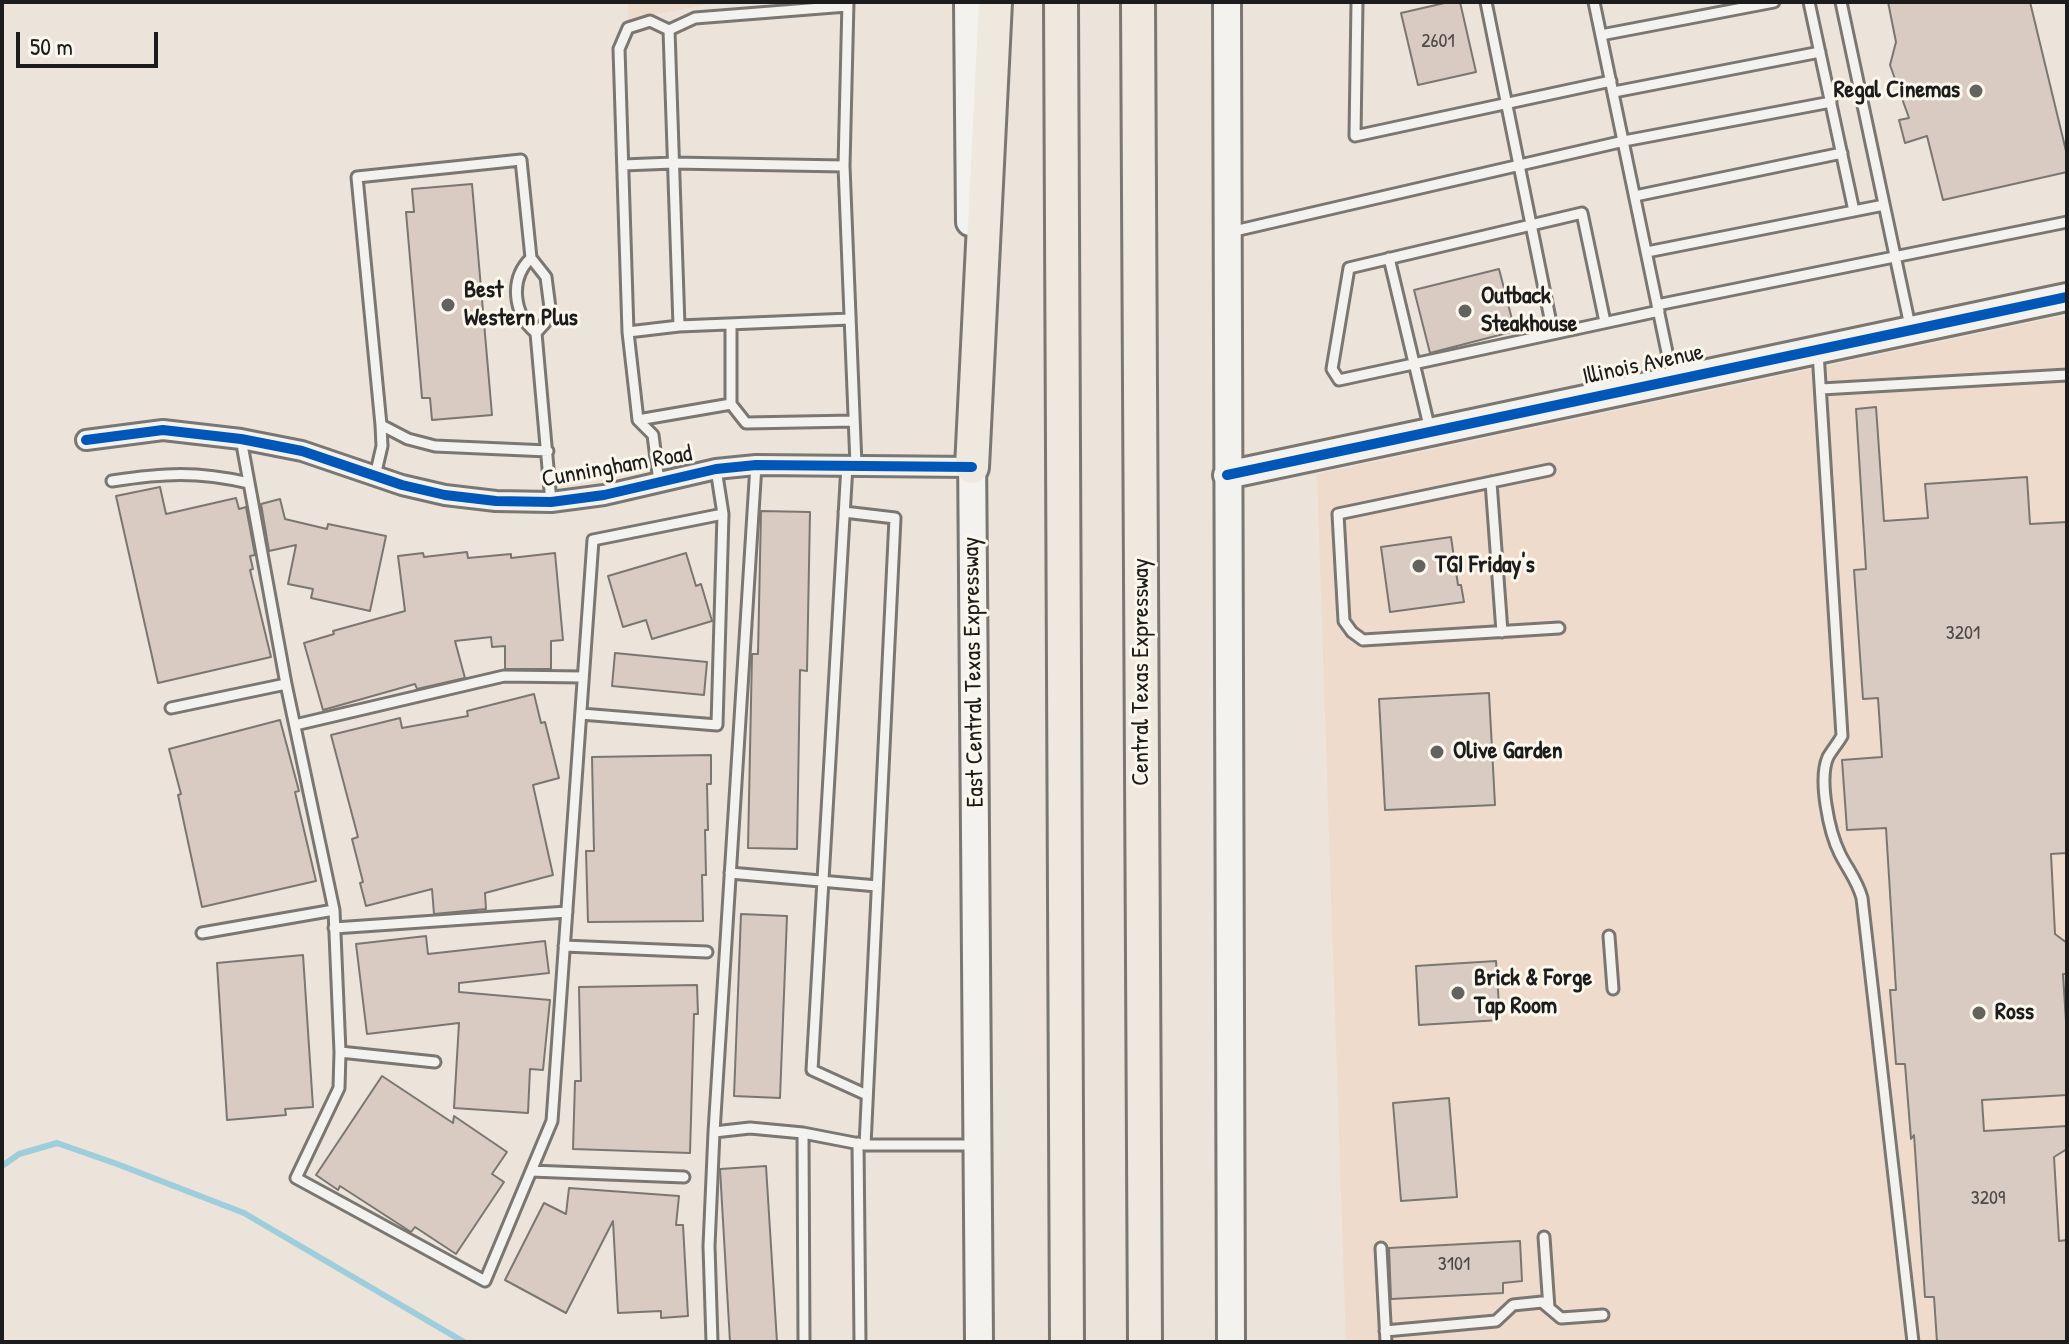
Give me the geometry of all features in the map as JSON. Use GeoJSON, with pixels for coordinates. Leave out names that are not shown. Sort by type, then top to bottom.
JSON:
{"type":"FeatureCollection","features":[{"type":"Feature","properties":{"kind":"highway"},"geometry":{"type":"LineString","coordinates":[[972,467],[995,2]]}},
{"type":"Feature","properties":{"kind":"highway"},"geometry":{"type":"LineString","coordinates":[[1061,2],[1067,1342]]}},
{"type":"Feature","properties":{"kind":"highway","name":"Central Texas Expressway"},"geometry":{"type":"LineString","coordinates":[[1138,2],[1145,1342]]}},
{"type":"Feature","properties":{"kind":"main road","name":"East Central Texas Expressway"},"geometry":{"type":"LineString","coordinates":[[968,2],[979,1342]]}},
{"type":"Feature","properties":{"kind":"main road"},"geometry":{"type":"LineString","coordinates":[[1227,2],[1231,1342]]}},
{"type":"Feature","properties":{"kind":"main road","name":"Illinois Avenue"},"geometry":{"type":"LineString","coordinates":[[1227,475],[2067,297]]}},
{"type":"Feature","properties":{"kind":"street","name":"Cunningham Road"},"geometry":{"type":"LineString","coordinates":[[86,440],[163,430],[241,439],[302,451],[375,476],[445,495],[496,501],[551,502],[604,495],[716,469],[756,465],[972,467]]}},
{"type":"Feature","properties":{"kind":"lane"},"geometry":{"type":"LineString","coordinates":[[1357,2],[1355,136],[1506,104],[1820,52]]}},
{"type":"Feature","properties":{"kind":"lane"},"geometry":{"type":"LineString","coordinates":[[1486,2],[1553,333]]}},
{"type":"Feature","properties":{"kind":"lane"},"geometry":{"type":"LineString","coordinates":[[1594,2],[1672,380]]}},
{"type":"Feature","properties":{"kind":"lane"},"geometry":{"type":"LineString","coordinates":[[1601,35],[1774,2]]}},
{"type":"Feature","properties":{"kind":"lane"},"geometry":{"type":"LineString","coordinates":[[1809,2],[1854,211]]}},
{"type":"Feature","properties":{"kind":"lane"},"geometry":{"type":"LineString","coordinates":[[1841,2],[1911,330]]}},
{"type":"Feature","properties":{"kind":"lane"},"geometry":{"type":"LineString","coordinates":[[669,30],[695,18],[848,4],[844,166],[854,421],[852,465],[844,512],[812,1070],[867,1095]]}},
{"type":"Feature","properties":{"kind":"lane"},"geometry":{"type":"LineString","coordinates":[[659,482],[653,435],[638,420],[628,332],[619,49],[628,28],[650,21],[669,30]]}},
{"type":"Feature","properties":{"kind":"lane"},"geometry":{"type":"LineString","coordinates":[[669,30],[679,326]]}},
{"type":"Feature","properties":{"kind":"lane"},"geometry":{"type":"LineString","coordinates":[[1227,233],[1624,141],[1831,102]]}},
{"type":"Feature","properties":{"kind":"lane"},"geometry":{"type":"LineString","coordinates":[[1635,196],[1842,153]]}},
{"type":"Feature","properties":{"kind":"lane"},"geometry":{"type":"LineString","coordinates":[[375,476],[382,446],[381,425],[357,177],[521,160],[531,258],[546,277],[550,308],[545,323],[536,333]]}},
{"type":"Feature","properties":{"kind":"lane"},"geometry":{"type":"LineString","coordinates":[[623,165],[844,166]]}},
{"type":"Feature","properties":{"kind":"lane"},"geometry":{"type":"LineString","coordinates":[[1647,252],[1884,205]]}},
{"type":"Feature","properties":{"kind":"lane"},"geometry":{"type":"LineString","coordinates":[[1605,322],[1582,213],[1349,268],[1332,369],[1339,380],[1605,322],[1658,308],[2067,222]]}},
{"type":"Feature","properties":{"kind":"lane"},"geometry":{"type":"LineString","coordinates":[[531,258],[523,266],[516,282],[520,311],[525,323],[536,333],[551,502]]}},
{"type":"Feature","properties":{"kind":"lane"},"geometry":{"type":"LineString","coordinates":[[1389,258],[1430,431]]}},
{"type":"Feature","properties":{"kind":"lane"},"geometry":{"type":"LineString","coordinates":[[628,332],[679,326],[850,319]]}},
{"type":"Feature","properties":{"kind":"lane"},"geometry":{"type":"LineString","coordinates":[[731,324],[731,404],[746,423],[854,421]]}},
{"type":"Feature","properties":{"kind":"lane"},"geometry":{"type":"LineString","coordinates":[[1818,349],[1842,736],[1828,758],[1824,777],[1832,836],[1841,857],[1856,878],[1862,898],[1913,1342]]}},
{"type":"Feature","properties":{"kind":"lane"},"geometry":{"type":"LineString","coordinates":[[1821,389],[2067,375]]}},
{"type":"Feature","properties":{"kind":"lane"},"geometry":{"type":"LineString","coordinates":[[638,420],[731,404]]}},
{"type":"Feature","properties":{"kind":"lane"},"geometry":{"type":"LineString","coordinates":[[381,425],[408,439],[435,446],[548,451]]}},
{"type":"Feature","properties":{"kind":"lane"},"geometry":{"type":"LineString","coordinates":[[241,439],[286,684],[334,910],[339,1088],[296,1178],[485,1281],[552,1121],[593,540],[723,514]]}},
{"type":"Feature","properties":{"kind":"lane"},"geometry":{"type":"LineString","coordinates":[[712,1342],[709,1246],[714,1132],[756,465]]}},
{"type":"Feature","properties":{"kind":"lane"},"geometry":{"type":"LineString","coordinates":[[581,714],[717,725],[723,514],[716,469]]}},
{"type":"Feature","properties":{"kind":"lane"},"geometry":{"type":"LineString","coordinates":[[1549,470],[1338,514],[1344,621],[1363,640],[1559,628]]}},
{"type":"Feature","properties":{"kind":"lane"},"geometry":{"type":"LineString","coordinates":[[112,481],[183,473],[212,474],[249,483]]}},
{"type":"Feature","properties":{"kind":"lane"},"geometry":{"type":"LineString","coordinates":[[1491,482],[1502,632]]}},
{"type":"Feature","properties":{"kind":"lane"},"geometry":{"type":"LineString","coordinates":[[844,512],[895,518],[867,1095],[861,1144],[860,1342]]}},
{"type":"Feature","properties":{"kind":"lane"},"geometry":{"type":"LineString","coordinates":[[295,725],[504,676],[583,677]]}},
{"type":"Feature","properties":{"kind":"lane"},"geometry":{"type":"LineString","coordinates":[[171,708],[286,684]]}},
{"type":"Feature","properties":{"kind":"lane"},"geometry":{"type":"LineString","coordinates":[[730,873],[877,886]]}},
{"type":"Feature","properties":{"kind":"lane"},"geometry":{"type":"LineString","coordinates":[[202,933],[334,910]]}},
{"type":"Feature","properties":{"kind":"lane"},"geometry":{"type":"LineString","coordinates":[[334,928],[567,912]]}},
{"type":"Feature","properties":{"kind":"lane"},"geometry":{"type":"LineString","coordinates":[[1609,936],[1613,989]]}},
{"type":"Feature","properties":{"kind":"lane"},"geometry":{"type":"LineString","coordinates":[[564,946],[707,952]]}},
{"type":"Feature","properties":{"kind":"lane"},"geometry":{"type":"LineString","coordinates":[[340,1052],[435,1062]]}},
{"type":"Feature","properties":{"kind":"lane"},"geometry":{"type":"LineString","coordinates":[[714,1132],[750,1128],[803,1133],[861,1144],[979,1145]]}},
{"type":"Feature","properties":{"kind":"lane"},"geometry":{"type":"LineString","coordinates":[[803,1133],[804,1342]]}},
{"type":"Feature","properties":{"kind":"lane"},"geometry":{"type":"LineString","coordinates":[[531,1171],[684,1177]]}},
{"type":"Feature","properties":{"kind":"lane"},"geometry":{"type":"LineString","coordinates":[[1544,1237],[1549,1308]]}},
{"type":"Feature","properties":{"kind":"lane"},"geometry":{"type":"LineString","coordinates":[[1381,1248],[1385,1337],[1496,1321],[1513,1305],[1542,1302],[1561,1318],[1603,1315]]}},
{"type":"Feature","properties":{"kind":"shaded area"},"geometry":{"type":"Polygon","coordinates":[[[628,2],[719,2],[628,20],[628,2]]]}},
{"type":"Feature","properties":{"kind":"shaded area"},"geometry":{"type":"Polygon","coordinates":[[[2067,315],[2067,1342],[1346,1342],[1317,474],[2067,315]]]}},
{"type":"Feature","properties":{"kind":"building"},"geometry":{"type":"Polygon","coordinates":[[[1460,2],[1476,72],[1418,85],[1401,13],[1460,2]]]}},
{"type":"Feature","properties":{"kind":"building","name":"Regal Cinemas"},"geometry":{"type":"Polygon","coordinates":[[[1888,2],[2030,2],[2067,155],[2067,172],[1943,200],[1927,136],[1905,143],[1899,120],[1909,118],[1890,65],[1896,42],[1888,2]]]}},
{"type":"Feature","properties":{"kind":"building","name":"Best Western Plus"},"geometry":{"type":"Polygon","coordinates":[[[472,184],[492,415],[432,420],[430,398],[422,398],[406,212],[414,212],[412,189],[472,184]]]}},
{"type":"Feature","properties":{"kind":"building","name":"Outback Steakhouse"},"geometry":{"type":"Polygon","coordinates":[[[1499,269],[1515,331],[1430,353],[1414,290],[1499,269]]]}},
{"type":"Feature","properties":{"kind":"building"},"geometry":{"type":"Polygon","coordinates":[[[1876,407],[1884,521],[1928,518],[1925,484],[2027,477],[2030,524],[2067,522],[2067,853],[2051,854],[2055,934],[2067,943],[2067,974],[2063,974],[2067,1095],[1982,1100],[1984,1131],[2067,1126],[2067,1149],[2054,1157],[2059,1241],[2067,1240],[2067,1342],[1937,1342],[1934,1297],[1925,1297],[1914,1135],[1911,1139],[1905,1064],[1896,1064],[1890,990],[1896,990],[1886,828],[1847,830],[1842,760],[1882,757],[1878,698],[1863,699],[1854,570],[1866,569],[1856,409],[1876,407]]]}},
{"type":"Feature","properties":{"kind":"building"},"geometry":{"type":"Polygon","coordinates":[[[160,487],[166,514],[236,498],[239,509],[246,507],[255,555],[250,556],[253,569],[250,570],[271,657],[158,683],[116,496],[160,487]]]}},
{"type":"Feature","properties":{"kind":"building"},"geometry":{"type":"Polygon","coordinates":[[[280,499],[285,519],[327,529],[328,524],[386,536],[370,611],[311,598],[313,589],[288,584],[296,545],[269,551],[261,504],[280,499]]]}},
{"type":"Feature","properties":{"kind":"building"},"geometry":{"type":"Polygon","coordinates":[[[761,511],[810,512],[807,671],[800,670],[797,849],[748,848],[752,654],[758,654],[761,511]]]}},
{"type":"Feature","properties":{"kind":"building","name":"TGI Friday's"},"geometry":{"type":"Polygon","coordinates":[[[1451,537],[1458,585],[1461,585],[1464,602],[1390,612],[1381,547],[1451,537]]]}},
{"type":"Feature","properties":{"kind":"building"},"geometry":{"type":"Polygon","coordinates":[[[467,552],[468,558],[511,554],[511,558],[555,553],[563,640],[551,641],[551,669],[505,669],[505,646],[492,647],[491,637],[455,641],[465,678],[417,689],[415,684],[323,710],[304,643],[334,634],[333,631],[405,611],[398,556],[423,553],[424,557],[467,552]]]}},
{"type":"Feature","properties":{"kind":"building"},"geometry":{"type":"Polygon","coordinates":[[[686,553],[696,586],[701,584],[712,621],[652,639],[646,620],[623,627],[608,576],[686,553]]]}},
{"type":"Feature","properties":{"kind":"building"},"geometry":{"type":"Polygon","coordinates":[[[615,653],[707,662],[704,695],[612,686],[615,653]]]}},
{"type":"Feature","properties":{"kind":"building","name":"Olive Garden"},"geometry":{"type":"Polygon","coordinates":[[[1489,693],[1495,805],[1385,810],[1379,699],[1489,693]]]}},
{"type":"Feature","properties":{"kind":"building"},"geometry":{"type":"Polygon","coordinates":[[[534,694],[541,723],[545,722],[559,778],[533,785],[553,875],[485,893],[486,909],[434,914],[432,889],[366,906],[352,839],[358,837],[331,735],[400,718],[402,728],[468,716],[467,711],[534,694]]]}},
{"type":"Feature","properties":{"kind":"building"},"geometry":{"type":"Polygon","coordinates":[[[280,720],[299,791],[295,792],[316,881],[202,907],[178,795],[181,794],[169,749],[280,720]]]}},
{"type":"Feature","properties":{"kind":"building"},"geometry":{"type":"Polygon","coordinates":[[[711,755],[711,784],[707,784],[708,830],[705,830],[706,875],[702,875],[703,921],[588,922],[586,851],[594,851],[592,757],[711,755]]]}},
{"type":"Feature","properties":{"kind":"building"},"geometry":{"type":"Polygon","coordinates":[[[741,914],[787,916],[780,1098],[734,1096],[741,914]]]}},
{"type":"Feature","properties":{"kind":"building"},"geometry":{"type":"Polygon","coordinates":[[[426,936],[428,954],[545,941],[549,973],[459,983],[459,992],[550,1000],[543,1070],[530,1069],[528,1113],[454,1108],[459,1023],[367,1034],[356,944],[426,936]]]}},
{"type":"Feature","properties":{"kind":"building"},"geometry":{"type":"Polygon","coordinates":[[[303,955],[313,1107],[285,1109],[286,1115],[227,1120],[217,963],[303,955]]]}},
{"type":"Feature","properties":{"kind":"building","name":"Brick & Forge Tap Room"},"geometry":{"type":"Polygon","coordinates":[[[1496,961],[1500,1020],[1419,1025],[1416,966],[1496,961]]]}},
{"type":"Feature","properties":{"kind":"building"},"geometry":{"type":"Polygon","coordinates":[[[697,985],[690,1153],[573,1149],[575,1081],[581,1081],[579,987],[697,985]]]}},
{"type":"Feature","properties":{"kind":"building"},"geometry":{"type":"Polygon","coordinates":[[[382,1076],[453,1123],[454,1116],[507,1152],[492,1174],[504,1182],[456,1254],[415,1227],[411,1232],[340,1186],[338,1190],[316,1175],[382,1076]]]}},
{"type":"Feature","properties":{"kind":"building"},"geometry":{"type":"Polygon","coordinates":[[[1449,1098],[1457,1197],[1401,1201],[1393,1103],[1449,1098]]]}},
{"type":"Feature","properties":{"kind":"building"},"geometry":{"type":"Polygon","coordinates":[[[766,1166],[777,1342],[730,1342],[720,1169],[766,1166]]]}},
{"type":"Feature","properties":{"kind":"building"},"geometry":{"type":"Polygon","coordinates":[[[569,1188],[679,1196],[676,1225],[683,1225],[688,1316],[661,1318],[661,1311],[618,1313],[613,1221],[566,1313],[505,1280],[544,1203],[566,1214],[569,1188]]]}},
{"type":"Feature","properties":{"kind":"building"},"geometry":{"type":"Polygon","coordinates":[[[1520,1241],[1522,1281],[1503,1283],[1503,1293],[1391,1299],[1389,1248],[1520,1241]]]}},
{"type":"Feature","properties":{"kind":"waterway"},"geometry":{"type":"LineString","coordinates":[[2,1166],[19,1154],[57,1143],[117,1164],[244,1213],[464,1342]]}},
{"type":"Feature","properties":{"kind":"cycle path"},"geometry":{"type":"LineString","coordinates":[[1227,475],[2067,297]]}},
{"type":"Feature","properties":{"kind":"cycle path"},"geometry":{"type":"LineString","coordinates":[[86,440],[163,430],[241,439],[302,451],[402,485],[445,495],[496,501],[551,502],[604,495],[716,469],[756,465],[972,467]]}},
{"type":"Feature","properties":{"kind":"place","name":"Regal Cinemas"},"geometry":{"type":"Point","coordinates":[1976,91]}},
{"type":"Feature","properties":{"kind":"place","name":"Best Western Plus"},"geometry":{"type":"Point","coordinates":[448,305]}},
{"type":"Feature","properties":{"kind":"place","name":"Outback Steakhouse"},"geometry":{"type":"Point","coordinates":[1465,311]}},
{"type":"Feature","properties":{"kind":"place","name":"TGI Friday's"},"geometry":{"type":"Point","coordinates":[1419,566]}},
{"type":"Feature","properties":{"kind":"place","name":"Olive Garden"},"geometry":{"type":"Point","coordinates":[1437,752]}},
{"type":"Feature","properties":{"kind":"place","name":"Brick & Forge Tap Room"},"geometry":{"type":"Point","coordinates":[1458,993]}},
{"type":"Feature","properties":{"kind":"place","name":"Ross"},"geometry":{"type":"Point","coordinates":[1979,1013]}}]}
